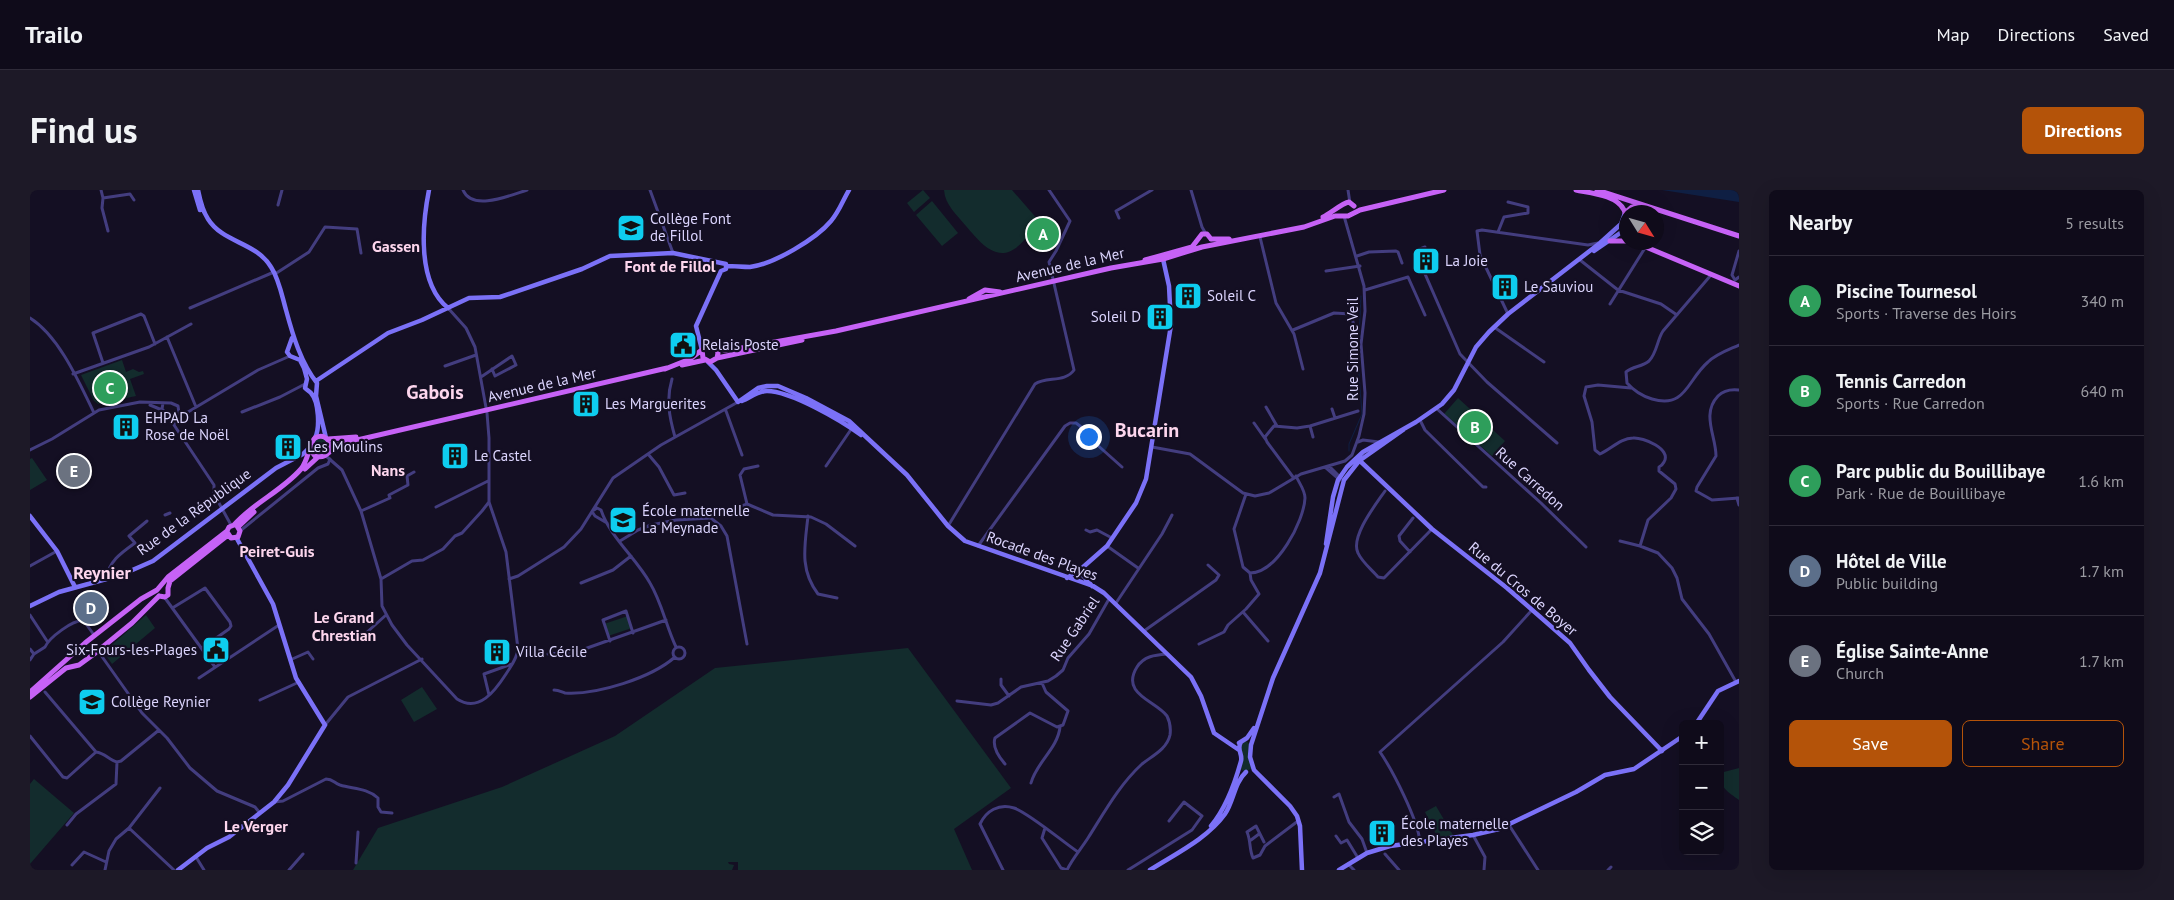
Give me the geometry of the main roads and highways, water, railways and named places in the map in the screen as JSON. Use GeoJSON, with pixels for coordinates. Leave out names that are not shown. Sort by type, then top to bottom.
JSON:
{"type":"FeatureCollection","features":[{"type":"Feature","properties":{"kind":"main road"},"geometry":{"type":"LineString","coordinates":[[1349,206],[1350,216],[1343,215],[1304,227],[1210,246],[1202,247],[1198,242],[1200,236],[1207,234],[1211,239],[1219,240],[1297,227],[1316,221],[1349,206],[1410,198],[1444,190]]}},
{"type":"Feature","properties":{"kind":"main road"},"geometry":{"type":"LineString","coordinates":[[1576,190],[1612,199],[1620,205]]}},
{"type":"Feature","properties":{"kind":"main road"},"geometry":{"type":"LineString","coordinates":[[1597,190],[1739,236]]}},
{"type":"Feature","properties":{"kind":"main road"},"geometry":{"type":"LineString","coordinates":[[1343,215],[1349,206]]}},
{"type":"Feature","properties":{"kind":"main road"},"geometry":{"type":"LineString","coordinates":[[1664,213],[1669,214]]}},
{"type":"Feature","properties":{"kind":"main road"},"geometry":{"type":"LineString","coordinates":[[1210,246],[1211,239]]}},
{"type":"Feature","properties":{"kind":"main road"},"geometry":{"type":"LineString","coordinates":[[1610,241],[1619,241]]}},
{"type":"Feature","properties":{"kind":"main road","name":"Avenue de la Mer"},"geometry":{"type":"LineString","coordinates":[[1140,262],[1192,247],[1198,242]]}},
{"type":"Feature","properties":{"kind":"main road","name":"Avenue de la Mer"},"geometry":{"type":"LineString","coordinates":[[716,348],[725,350],[750,347],[836,331],[985,295],[1140,262],[1163,259],[1202,247]]}},
{"type":"Feature","properties":{"kind":"main road"},"geometry":{"type":"LineString","coordinates":[[1650,250],[1710,275],[1736,283]]}},
{"type":"Feature","properties":{"kind":"main road","name":"Avenue de la Mer"},"geometry":{"type":"LineString","coordinates":[[716,359],[726,355],[765,349],[831,334],[836,331]]}},
{"type":"Feature","properties":{"kind":"main road"},"geometry":{"type":"LineString","coordinates":[[710,345],[716,348],[716,359],[706,361],[702,356],[702,350],[710,345]]}},
{"type":"Feature","properties":{"kind":"main road","name":"Avenue de la Mer"},"geometry":{"type":"LineString","coordinates":[[665,369],[690,359],[702,350]]}},
{"type":"Feature","properties":{"kind":"main road","name":"Avenue de la Mer"},"geometry":{"type":"LineString","coordinates":[[366,437],[706,361]]}},
{"type":"Feature","properties":{"kind":"main road"},"geometry":{"type":"LineString","coordinates":[[228,533],[236,537],[236,527],[295,476],[306,462],[315,438],[321,436],[327,439],[366,437]]}},
{"type":"Feature","properties":{"kind":"main road"},"geometry":{"type":"LineString","coordinates":[[310,448],[318,457],[328,458],[331,448],[337,444],[366,437]]}},
{"type":"Feature","properties":{"kind":"main road"},"geometry":{"type":"LineString","coordinates":[[327,439],[331,448]]}},
{"type":"Feature","properties":{"kind":"main road"},"geometry":{"type":"LineString","coordinates":[[159,588],[168,577],[236,527],[318,457]]}},
{"type":"Feature","properties":{"kind":"main road"},"geometry":{"type":"LineString","coordinates":[[30,697],[64,669],[79,665],[165,597],[170,581],[228,533]]}},
{"type":"Feature","properties":{"kind":"main road"},"geometry":{"type":"LineString","coordinates":[[30,692],[94,636],[141,599],[164,585],[168,588]]}},
{"type":"Feature","properties":{"kind":"main road"},"geometry":{"type":"LineString","coordinates":[[159,588],[165,597]]}},
{"type":"Feature","properties":{"kind":"main road"},"geometry":{"type":"LineString","coordinates":[[69,659],[72,666]]}},
{"type":"Feature","properties":{"kind":"water"},"geometry":{"type":"Polygon","coordinates":[[[1662,190],[1739,190],[1739,202],[1662,190]]]}},
{"type":"Feature","properties":{"kind":"waterway"},"geometry":{"type":"LineString","coordinates":[[1349,451],[1349,444],[1362,414],[1358,361],[1361,296]]}},
{"type":"Feature","properties":{"kind":"place","name":"Collège Font de Fillol"},"geometry":{"type":"Point","coordinates":[631,228]}},
{"type":"Feature","properties":{"kind":"place","name":"Piscine Tournesol"},"geometry":{"type":"Point","coordinates":[1043,234]}},
{"type":"Feature","properties":{"kind":"place","name":"La Joie"},"geometry":{"type":"Point","coordinates":[1426,261]}},
{"type":"Feature","properties":{"kind":"place","name":"Le Sauviou"},"geometry":{"type":"Point","coordinates":[1505,287]}},
{"type":"Feature","properties":{"kind":"place","name":"Soleil C"},"geometry":{"type":"Point","coordinates":[1188,296]}},
{"type":"Feature","properties":{"kind":"place","name":"Soleil D"},"geometry":{"type":"Point","coordinates":[1160,317]}},
{"type":"Feature","properties":{"kind":"place","name":"Relais Poste"},"geometry":{"type":"Point","coordinates":[683,345]}},
{"type":"Feature","properties":{"kind":"place","name":"Parc public du Bouillibaye"},"geometry":{"type":"Point","coordinates":[110,388]}},
{"type":"Feature","properties":{"kind":"place","name":"Les Marguerites"},"geometry":{"type":"Point","coordinates":[586,404]}},
{"type":"Feature","properties":{"kind":"place","name":"EHPAD La Rose de Noël"},"geometry":{"type":"Point","coordinates":[126,427]}},
{"type":"Feature","properties":{"kind":"place","name":"Tennis Carredon"},"geometry":{"type":"Point","coordinates":[1475,427]}},
{"type":"Feature","properties":{"kind":"place","name":"Les Moulins"},"geometry":{"type":"Point","coordinates":[288,447]}},
{"type":"Feature","properties":{"kind":"place","name":"Le Castel"},"geometry":{"type":"Point","coordinates":[455,456]}},
{"type":"Feature","properties":{"kind":"place","name":"Église Sainte-Anne"},"geometry":{"type":"Point","coordinates":[74,471]}},
{"type":"Feature","properties":{"kind":"place","name":"École maternelle La Meynade"},"geometry":{"type":"Point","coordinates":[623,520]}},
{"type":"Feature","properties":{"kind":"place","name":"Hôtel de Ville"},"geometry":{"type":"Point","coordinates":[91,608]}},
{"type":"Feature","properties":{"kind":"place","name":"Six-Fours-les-Plages"},"geometry":{"type":"Point","coordinates":[216,650]}},
{"type":"Feature","properties":{"kind":"place","name":"Villa Cécile"},"geometry":{"type":"Point","coordinates":[497,652]}},
{"type":"Feature","properties":{"kind":"place","name":"Collège Reynier"},"geometry":{"type":"Point","coordinates":[92,702]}},
{"type":"Feature","properties":{"kind":"place","name":"École maternelle des Playes"},"geometry":{"type":"Point","coordinates":[1382,833]}},
{"type":"Feature","properties":{"kind":"district","name":"Gassen"},"geometry":{"type":"Point","coordinates":[396,246]}},
{"type":"Feature","properties":{"kind":"district","name":"Font de Fillol"},"geometry":{"type":"Point","coordinates":[670,266]}},
{"type":"Feature","properties":{"kind":"district","name":"Gabois"},"geometry":{"type":"Point","coordinates":[435,392]}},
{"type":"Feature","properties":{"kind":"district","name":"Bucarin"},"geometry":{"type":"Point","coordinates":[1147,430]}},
{"type":"Feature","properties":{"kind":"district","name":"Nans"},"geometry":{"type":"Point","coordinates":[388,470]}},
{"type":"Feature","properties":{"kind":"district","name":"Peiret-Guis"},"geometry":{"type":"Point","coordinates":[277,551]}},
{"type":"Feature","properties":{"kind":"district","name":"Reynier"},"geometry":{"type":"Point","coordinates":[102,573]}},
{"type":"Feature","properties":{"kind":"district","name":"Le Grand Chrestian"},"geometry":{"type":"Point","coordinates":[344,626]}},
{"type":"Feature","properties":{"kind":"district","name":"Le Verger"},"geometry":{"type":"Point","coordinates":[256,826]}}]}
